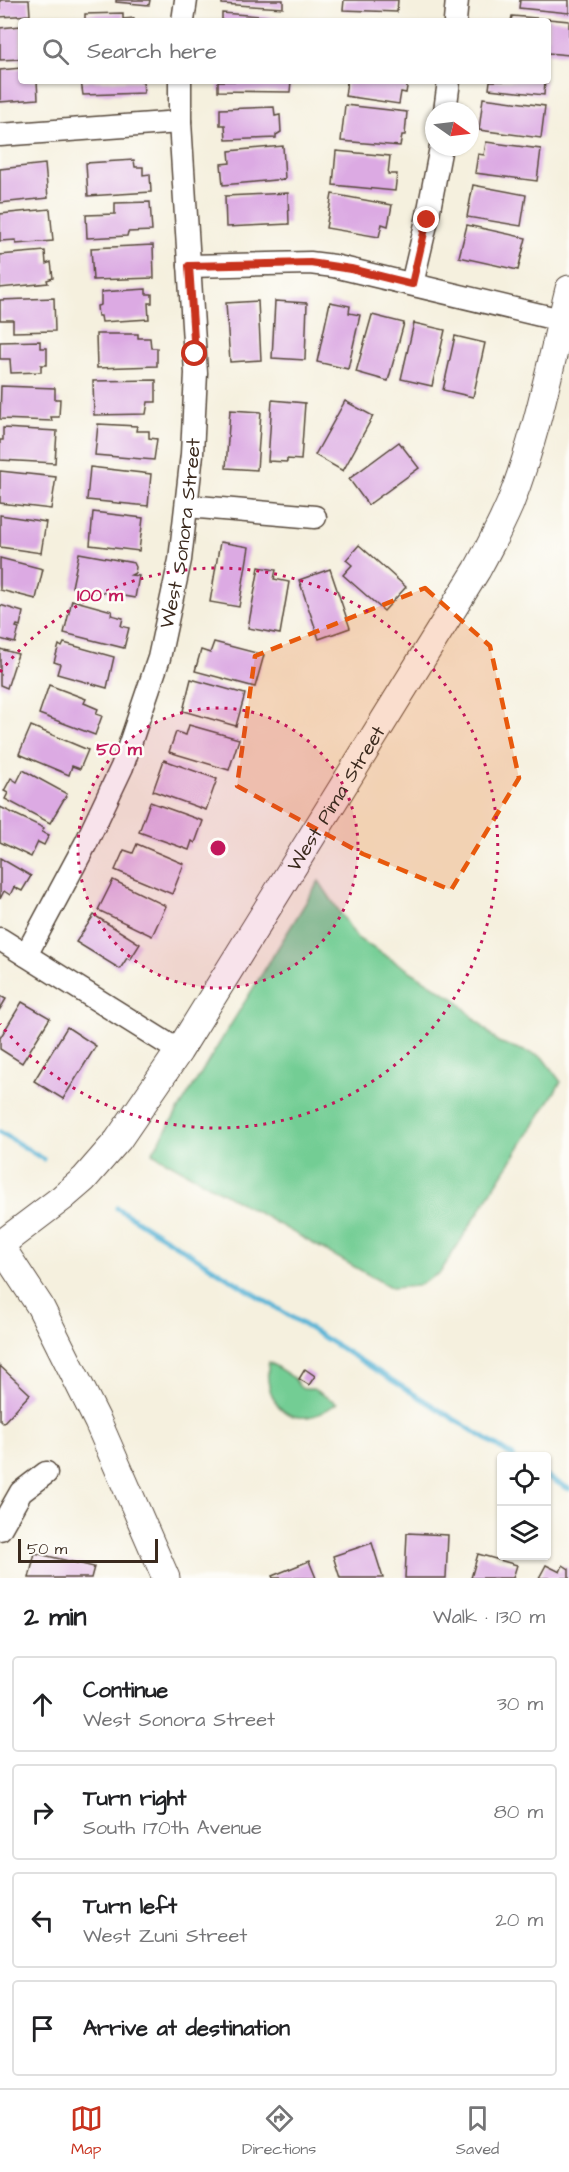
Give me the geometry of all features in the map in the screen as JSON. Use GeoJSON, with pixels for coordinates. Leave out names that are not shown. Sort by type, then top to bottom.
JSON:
{"type":"FeatureCollection","features":[{"type":"Feature","properties":{"kind":"street"},"geometry":{"type":"LineString","coordinates":[[183,18],[186,0]]}},
{"type":"Feature","properties":{"kind":"street"},"geometry":{"type":"LineString","coordinates":[[455,18],[457,0]]}},
{"type":"Feature","properties":{"kind":"street","name":"West Sonora Street"},"geometry":{"type":"LineString","coordinates":[[26,956],[86,843],[122,767],[159,658],[180,560],[192,454],[196,373],[180,122],[180,84]]}},
{"type":"Feature","properties":{"kind":"street"},"geometry":{"type":"LineString","coordinates":[[446,102],[448,84]]}},
{"type":"Feature","properties":{"kind":"street"},"geometry":{"type":"LineString","coordinates":[[0,135],[180,122]]}},
{"type":"Feature","properties":{"kind":"street"},"geometry":{"type":"LineString","coordinates":[[412,284],[439,156]]}},
{"type":"Feature","properties":{"kind":"street"},"geometry":{"type":"LineString","coordinates":[[189,266],[310,263],[351,269],[561,320]]}},
{"type":"Feature","properties":{"kind":"street","name":"West Pima Street"},"geometry":{"type":"LineString","coordinates":[[0,1245],[62,1198],[96,1166],[118,1140],[179,1051],[420,664],[495,537],[520,476],[537,419],[569,289]]}},
{"type":"Feature","properties":{"kind":"street"},"geometry":{"type":"LineString","coordinates":[[187,506],[315,517]]}},
{"type":"Feature","properties":{"kind":"street"},"geometry":{"type":"LineString","coordinates":[[0,939],[179,1051]]}},
{"type":"Feature","properties":{"kind":"street"},"geometry":{"type":"LineString","coordinates":[[0,1245],[40,1306],[98,1422],[166,1578]]}},
{"type":"Feature","properties":{"kind":"street"},"geometry":{"type":"LineString","coordinates":[[0,1529],[21,1492],[46,1473]]}},
{"type":"Feature","properties":{"kind":"highlighted area"},"geometry":{"type":"Polygon","coordinates":[[[425,588],[490,646],[519,778],[451,890],[363,854],[237,786],[255,656],[425,588]]]}},
{"type":"Feature","properties":{"kind":"green space"},"geometry":{"type":"Polygon","coordinates":[[[319,881],[357,938],[455,999],[498,1042],[542,1057],[561,1082],[440,1273],[417,1286],[392,1288],[152,1153],[319,881]]]}},
{"type":"Feature","properties":{"kind":"green space"},"geometry":{"type":"Polygon","coordinates":[[[269,1362],[294,1378],[303,1389],[313,1389],[337,1403],[324,1412],[308,1417],[288,1414],[280,1408],[271,1391],[268,1382],[269,1362]]]}},
{"type":"Feature","properties":{"kind":"building"},"geometry":{"type":"Polygon","coordinates":[[[0,0],[29,0],[30,15],[0,17],[0,0]]]}},
{"type":"Feature","properties":{"kind":"building"},"geometry":{"type":"Polygon","coordinates":[[[116,0],[150,0],[149,5],[116,2],[116,0]]]}},
{"type":"Feature","properties":{"kind":"building"},"geometry":{"type":"Polygon","coordinates":[[[222,0],[283,0],[283,8],[222,4],[222,0]]]}},
{"type":"Feature","properties":{"kind":"building"},"geometry":{"type":"Polygon","coordinates":[[[344,0],[398,0],[397,12],[343,10],[344,0]]]}},
{"type":"Feature","properties":{"kind":"building"},"geometry":{"type":"Polygon","coordinates":[[[520,0],[569,0],[569,13],[519,8],[520,0]]]}},
{"type":"Feature","properties":{"kind":"building"},"geometry":{"type":"Polygon","coordinates":[[[123,13],[123,18],[85,18],[85,14],[123,13]]]}},
{"type":"Feature","properties":{"kind":"building"},"geometry":{"type":"Polygon","coordinates":[[[222,13],[285,18],[222,18],[222,13]]]}},
{"type":"Feature","properties":{"kind":"building"},"geometry":{"type":"Polygon","coordinates":[[[512,16],[536,18],[512,18],[512,16]]]}},
{"type":"Feature","properties":{"kind":"building"},"geometry":{"type":"Polygon","coordinates":[[[551,19],[569,21],[569,55],[551,53],[551,19]]]}},
{"type":"Feature","properties":{"kind":"building"},"geometry":{"type":"Polygon","coordinates":[[[18,26],[18,59],[0,60],[0,28],[18,26]]]}},
{"type":"Feature","properties":{"kind":"building"},"geometry":{"type":"Polygon","coordinates":[[[18,68],[18,84],[37,84],[38,99],[0,102],[0,70],[18,68]]]}},
{"type":"Feature","properties":{"kind":"building"},"geometry":{"type":"Polygon","coordinates":[[[81,84],[143,84],[144,93],[83,95],[81,84]]]}},
{"type":"Feature","properties":{"kind":"building"},"geometry":{"type":"Polygon","coordinates":[[[218,84],[291,84],[290,92],[218,91],[218,84]]]}},
{"type":"Feature","properties":{"kind":"building"},"geometry":{"type":"Polygon","coordinates":[[[347,84],[408,84],[406,93],[401,92],[399,104],[345,96],[347,84]]]}},
{"type":"Feature","properties":{"kind":"building"},"geometry":{"type":"Polygon","coordinates":[[[490,84],[545,84],[544,95],[489,89],[490,84]]]}},
{"type":"Feature","properties":{"kind":"building"},"geometry":{"type":"Polygon","coordinates":[[[483,98],[545,106],[541,138],[479,130],[483,98]]]}},
{"type":"Feature","properties":{"kind":"building"},"geometry":{"type":"Polygon","coordinates":[[[345,105],[407,112],[405,135],[402,135],[400,146],[341,141],[345,105]]]}},
{"type":"Feature","properties":{"kind":"building"},"geometry":{"type":"Polygon","coordinates":[[[274,107],[275,116],[280,115],[281,132],[276,135],[276,138],[226,140],[225,125],[220,125],[220,109],[274,107]]]}},
{"type":"Feature","properties":{"kind":"building"},"geometry":{"type":"Polygon","coordinates":[[[486,142],[541,149],[537,181],[475,173],[478,156],[484,155],[486,142]]]}},
{"type":"Feature","properties":{"kind":"building"},"geometry":{"type":"Polygon","coordinates":[[[283,146],[285,179],[223,185],[221,164],[230,163],[229,151],[283,146]]]}},
{"type":"Feature","properties":{"kind":"building"},"geometry":{"type":"Polygon","coordinates":[[[336,151],[390,156],[388,174],[397,174],[395,191],[333,185],[336,151]]]}},
{"type":"Feature","properties":{"kind":"building"},"geometry":{"type":"Polygon","coordinates":[[[134,160],[135,167],[143,167],[143,175],[150,174],[151,192],[88,196],[86,163],[134,160]]]}},
{"type":"Feature","properties":{"kind":"building"},"geometry":{"type":"Polygon","coordinates":[[[45,164],[48,198],[0,203],[0,169],[45,164]]]}},
{"type":"Feature","properties":{"kind":"building"},"geometry":{"type":"Polygon","coordinates":[[[473,185],[526,195],[521,226],[467,217],[473,185]]]}},
{"type":"Feature","properties":{"kind":"building"},"geometry":{"type":"Polygon","coordinates":[[[288,193],[289,224],[226,227],[225,196],[288,193]]]}},
{"type":"Feature","properties":{"kind":"building"},"geometry":{"type":"Polygon","coordinates":[[[332,194],[392,205],[388,226],[382,224],[379,237],[326,228],[332,194]]]}},
{"type":"Feature","properties":{"kind":"building"},"geometry":{"type":"Polygon","coordinates":[[[150,202],[152,231],[128,232],[127,236],[87,238],[86,215],[115,214],[115,203],[150,202]]]}},
{"type":"Feature","properties":{"kind":"building"},"geometry":{"type":"Polygon","coordinates":[[[50,209],[53,241],[16,244],[16,240],[0,241],[0,214],[50,209]]]}},
{"type":"Feature","properties":{"kind":"building"},"geometry":{"type":"Polygon","coordinates":[[[467,225],[526,238],[518,270],[459,257],[467,225]]]}},
{"type":"Feature","properties":{"kind":"building"},"geometry":{"type":"Polygon","coordinates":[[[153,245],[154,278],[93,280],[91,248],[153,245]]]}},
{"type":"Feature","properties":{"kind":"building"},"geometry":{"type":"Polygon","coordinates":[[[45,251],[46,264],[51,262],[53,278],[47,280],[48,283],[0,288],[0,255],[45,251]]]}},
{"type":"Feature","properties":{"kind":"building"},"geometry":{"type":"Polygon","coordinates":[[[146,289],[146,294],[152,294],[152,303],[148,303],[149,319],[102,322],[101,316],[98,316],[97,306],[101,305],[101,292],[146,289]]]}},
{"type":"Feature","properties":{"kind":"building"},"geometry":{"type":"Polygon","coordinates":[[[54,298],[55,331],[13,332],[13,320],[0,320],[0,300],[54,298]]]}},
{"type":"Feature","properties":{"kind":"building"},"geometry":{"type":"Polygon","coordinates":[[[258,301],[261,360],[230,362],[226,303],[258,301]]]}},
{"type":"Feature","properties":{"kind":"building"},"geometry":{"type":"Polygon","coordinates":[[[275,301],[307,303],[305,360],[272,358],[275,301]]]}},
{"type":"Feature","properties":{"kind":"building"},"geometry":{"type":"Polygon","coordinates":[[[330,302],[350,306],[349,313],[360,315],[348,369],[317,362],[330,302]]]}},
{"type":"Feature","properties":{"kind":"building"},"geometry":{"type":"Polygon","coordinates":[[[372,315],[404,323],[388,381],[356,372],[372,315]]]}},
{"type":"Feature","properties":{"kind":"building"},"geometry":{"type":"Polygon","coordinates":[[[414,323],[445,330],[432,386],[401,379],[414,323]]]}},
{"type":"Feature","properties":{"kind":"building"},"geometry":{"type":"Polygon","coordinates":[[[96,334],[138,334],[138,338],[150,338],[151,348],[157,348],[157,366],[97,368],[96,334]]]}},
{"type":"Feature","properties":{"kind":"building"},"geometry":{"type":"Polygon","coordinates":[[[455,336],[485,343],[473,397],[443,390],[455,336]]]}},
{"type":"Feature","properties":{"kind":"building"},"geometry":{"type":"Polygon","coordinates":[[[40,341],[40,348],[47,348],[47,365],[41,365],[41,372],[11,373],[10,359],[0,359],[0,342],[40,341]]]}},
{"type":"Feature","properties":{"kind":"building"},"geometry":{"type":"Polygon","coordinates":[[[156,380],[156,402],[148,402],[146,414],[94,415],[93,381],[156,380]]]}},
{"type":"Feature","properties":{"kind":"building"},"geometry":{"type":"Polygon","coordinates":[[[1,386],[55,388],[55,399],[60,399],[59,417],[51,417],[52,421],[0,419],[1,386]]]}},
{"type":"Feature","properties":{"kind":"building"},"geometry":{"type":"Polygon","coordinates":[[[272,400],[305,403],[301,460],[268,461],[272,400]]]}},
{"type":"Feature","properties":{"kind":"building"},"geometry":{"type":"Polygon","coordinates":[[[345,401],[373,416],[343,471],[315,455],[345,401]]]}},
{"type":"Feature","properties":{"kind":"building"},"geometry":{"type":"Polygon","coordinates":[[[230,410],[261,412],[257,470],[226,468],[230,410]]]}},
{"type":"Feature","properties":{"kind":"building"},"geometry":{"type":"Polygon","coordinates":[[[98,424],[137,426],[136,431],[149,431],[149,438],[157,439],[154,460],[95,455],[98,424]]]}},
{"type":"Feature","properties":{"kind":"building"},"geometry":{"type":"Polygon","coordinates":[[[3,428],[57,431],[55,463],[0,460],[0,440],[3,440],[3,428]]]}},
{"type":"Feature","properties":{"kind":"building"},"geometry":{"type":"Polygon","coordinates":[[[399,442],[419,468],[368,505],[349,479],[399,442]]]}},
{"type":"Feature","properties":{"kind":"building"},"geometry":{"type":"Polygon","coordinates":[[[90,467],[151,474],[148,506],[87,500],[90,467]]]}},
{"type":"Feature","properties":{"kind":"building"},"geometry":{"type":"Polygon","coordinates":[[[0,471],[56,477],[51,509],[0,503],[0,471]]]}},
{"type":"Feature","properties":{"kind":"building"},"geometry":{"type":"Polygon","coordinates":[[[93,512],[143,518],[139,551],[90,545],[93,512]]]}},
{"type":"Feature","properties":{"kind":"building"},"geometry":{"type":"Polygon","coordinates":[[[0,515],[46,522],[41,553],[0,547],[0,515]]]}},
{"type":"Feature","properties":{"kind":"building"},"geometry":{"type":"Polygon","coordinates":[[[220,542],[249,547],[239,607],[210,602],[220,542]]]}},
{"type":"Feature","properties":{"kind":"building"},"geometry":{"type":"Polygon","coordinates":[[[359,545],[406,587],[384,611],[343,575],[352,565],[346,560],[359,545]]]}},
{"type":"Feature","properties":{"kind":"building"},"geometry":{"type":"Polygon","coordinates":[[[79,553],[134,563],[135,573],[131,575],[139,576],[135,598],[72,587],[79,553]]]}},
{"type":"Feature","properties":{"kind":"building"},"geometry":{"type":"Polygon","coordinates":[[[0,558],[43,569],[36,599],[0,590],[0,558]]]}},
{"type":"Feature","properties":{"kind":"building"},"geometry":{"type":"Polygon","coordinates":[[[259,567],[276,570],[274,579],[289,582],[280,634],[248,628],[259,567]]]}},
{"type":"Feature","properties":{"kind":"building"},"geometry":{"type":"Polygon","coordinates":[[[330,569],[350,628],[319,639],[299,580],[330,569]]]}},
{"type":"Feature","properties":{"kind":"building"},"geometry":{"type":"Polygon","coordinates":[[[72,600],[112,611],[111,615],[123,618],[121,626],[129,628],[124,648],[64,633],[72,600]]]}},
{"type":"Feature","properties":{"kind":"building"},"geometry":{"type":"Polygon","coordinates":[[[0,605],[23,612],[20,626],[16,627],[19,628],[15,643],[0,639],[0,605]]]}},
{"type":"Feature","properties":{"kind":"building"},"geometry":{"type":"Polygon","coordinates":[[[214,642],[264,655],[255,687],[195,671],[201,650],[210,653],[214,642]]]}},
{"type":"Feature","properties":{"kind":"building"},"geometry":{"type":"Polygon","coordinates":[[[64,643],[114,657],[107,688],[57,674],[60,664],[54,662],[59,645],[62,647],[64,643]]]}},
{"type":"Feature","properties":{"kind":"building"},"geometry":{"type":"Polygon","coordinates":[[[0,649],[18,654],[7,688],[0,685],[0,649]]]}},
{"type":"Feature","properties":{"kind":"building"},"geometry":{"type":"Polygon","coordinates":[[[191,679],[245,694],[236,726],[183,711],[191,679]]]}},
{"type":"Feature","properties":{"kind":"building"},"geometry":{"type":"Polygon","coordinates":[[[49,685],[86,699],[84,703],[98,709],[96,714],[102,716],[95,735],[39,714],[49,685]]]}},
{"type":"Feature","properties":{"kind":"building"},"geometry":{"type":"Polygon","coordinates":[[[189,725],[239,739],[229,770],[169,752],[176,732],[186,735],[189,725]]]}},
{"type":"Feature","properties":{"kind":"building"},"geometry":{"type":"Polygon","coordinates":[[[31,726],[88,750],[80,769],[72,766],[69,775],[19,754],[31,726]]]}},
{"type":"Feature","properties":{"kind":"building"},"geometry":{"type":"Polygon","coordinates":[[[164,760],[217,779],[206,810],[153,791],[164,760]]]}},
{"type":"Feature","properties":{"kind":"building"},"geometry":{"type":"Polygon","coordinates":[[[23,770],[67,794],[50,823],[5,799],[8,793],[4,791],[11,778],[17,782],[23,770]]]}},
{"type":"Feature","properties":{"kind":"building"},"geometry":{"type":"Polygon","coordinates":[[[150,802],[203,821],[195,843],[192,841],[189,850],[139,832],[150,802]]]}},
{"type":"Feature","properties":{"kind":"building"},"geometry":{"type":"Polygon","coordinates":[[[0,807],[44,828],[42,832],[49,835],[44,845],[38,842],[31,857],[0,842],[0,807]]]}},
{"type":"Feature","properties":{"kind":"building"},"geometry":{"type":"Polygon","coordinates":[[[137,844],[184,864],[172,894],[115,870],[124,850],[133,853],[137,844]]]}},
{"type":"Feature","properties":{"kind":"building"},"geometry":{"type":"Polygon","coordinates":[[[0,858],[31,876],[22,891],[14,887],[10,895],[4,891],[0,899],[0,858]]]}},
{"type":"Feature","properties":{"kind":"building"},"geometry":{"type":"Polygon","coordinates":[[[113,880],[166,906],[152,936],[98,910],[113,880]]]}},
{"type":"Feature","properties":{"kind":"building"},"geometry":{"type":"Polygon","coordinates":[[[94,915],[140,944],[130,960],[127,958],[120,969],[76,942],[94,915]]]}},
{"type":"Feature","properties":{"kind":"building"},"geometry":{"type":"Polygon","coordinates":[[[0,996],[6,999],[0,1009],[0,996]]]}},
{"type":"Feature","properties":{"kind":"building"},"geometry":{"type":"Polygon","coordinates":[[[22,1002],[50,1018],[22,1063],[0,1049],[0,1038],[22,1002]]]}},
{"type":"Feature","properties":{"kind":"building"},"geometry":{"type":"Polygon","coordinates":[[[67,1027],[96,1046],[63,1099],[34,1081],[67,1027]]]}},
{"type":"Feature","properties":{"kind":"building"},"geometry":{"type":"Polygon","coordinates":[[[0,1366],[30,1394],[3,1423],[0,1420],[0,1366]]]}},
{"type":"Feature","properties":{"kind":"building"},"geometry":{"type":"Polygon","coordinates":[[[305,1369],[315,1376],[309,1385],[299,1379],[305,1369]]]}},
{"type":"Feature","properties":{"kind":"building"},"geometry":{"type":"Polygon","coordinates":[[[407,1533],[448,1535],[446,1578],[405,1578],[407,1533]]]}},
{"type":"Feature","properties":{"kind":"building"},"geometry":{"type":"Polygon","coordinates":[[[372,1543],[383,1578],[340,1578],[333,1556],[372,1543]]]}},
{"type":"Feature","properties":{"kind":"building"},"geometry":{"type":"Polygon","coordinates":[[[35,1553],[94,1567],[91,1578],[29,1578],[35,1553]]]}},
{"type":"Feature","properties":{"kind":"building"},"geometry":{"type":"Polygon","coordinates":[[[478,1554],[517,1565],[513,1578],[471,1578],[478,1554]]]}},
{"type":"Feature","properties":{"kind":"building"},"geometry":{"type":"Polygon","coordinates":[[[309,1561],[316,1578],[273,1578],[272,1576],[309,1561]]]}},
{"type":"Feature","properties":{"kind":"building"},"geometry":{"type":"Polygon","coordinates":[[[546,1565],[560,1572],[563,1565],[569,1569],[569,1578],[539,1578],[546,1565]]]}},
{"type":"Feature","properties":{"kind":"waterway"},"geometry":{"type":"LineString","coordinates":[[0,1132],[43,1159]]}},
{"type":"Feature","properties":{"kind":"waterway"},"geometry":{"type":"LineString","coordinates":[[117,1208],[507,1452]]}},
{"type":"Feature","properties":{"kind":"waterway"},"geometry":{"type":"LineString","coordinates":[[551,1479],[569,1489]]}},
{"type":"Feature","properties":{"kind":"route"},"geometry":{"type":"LineString","coordinates":[[195,354],[189,266],[310,263],[351,269],[412,284],[427,220]]}}]}
